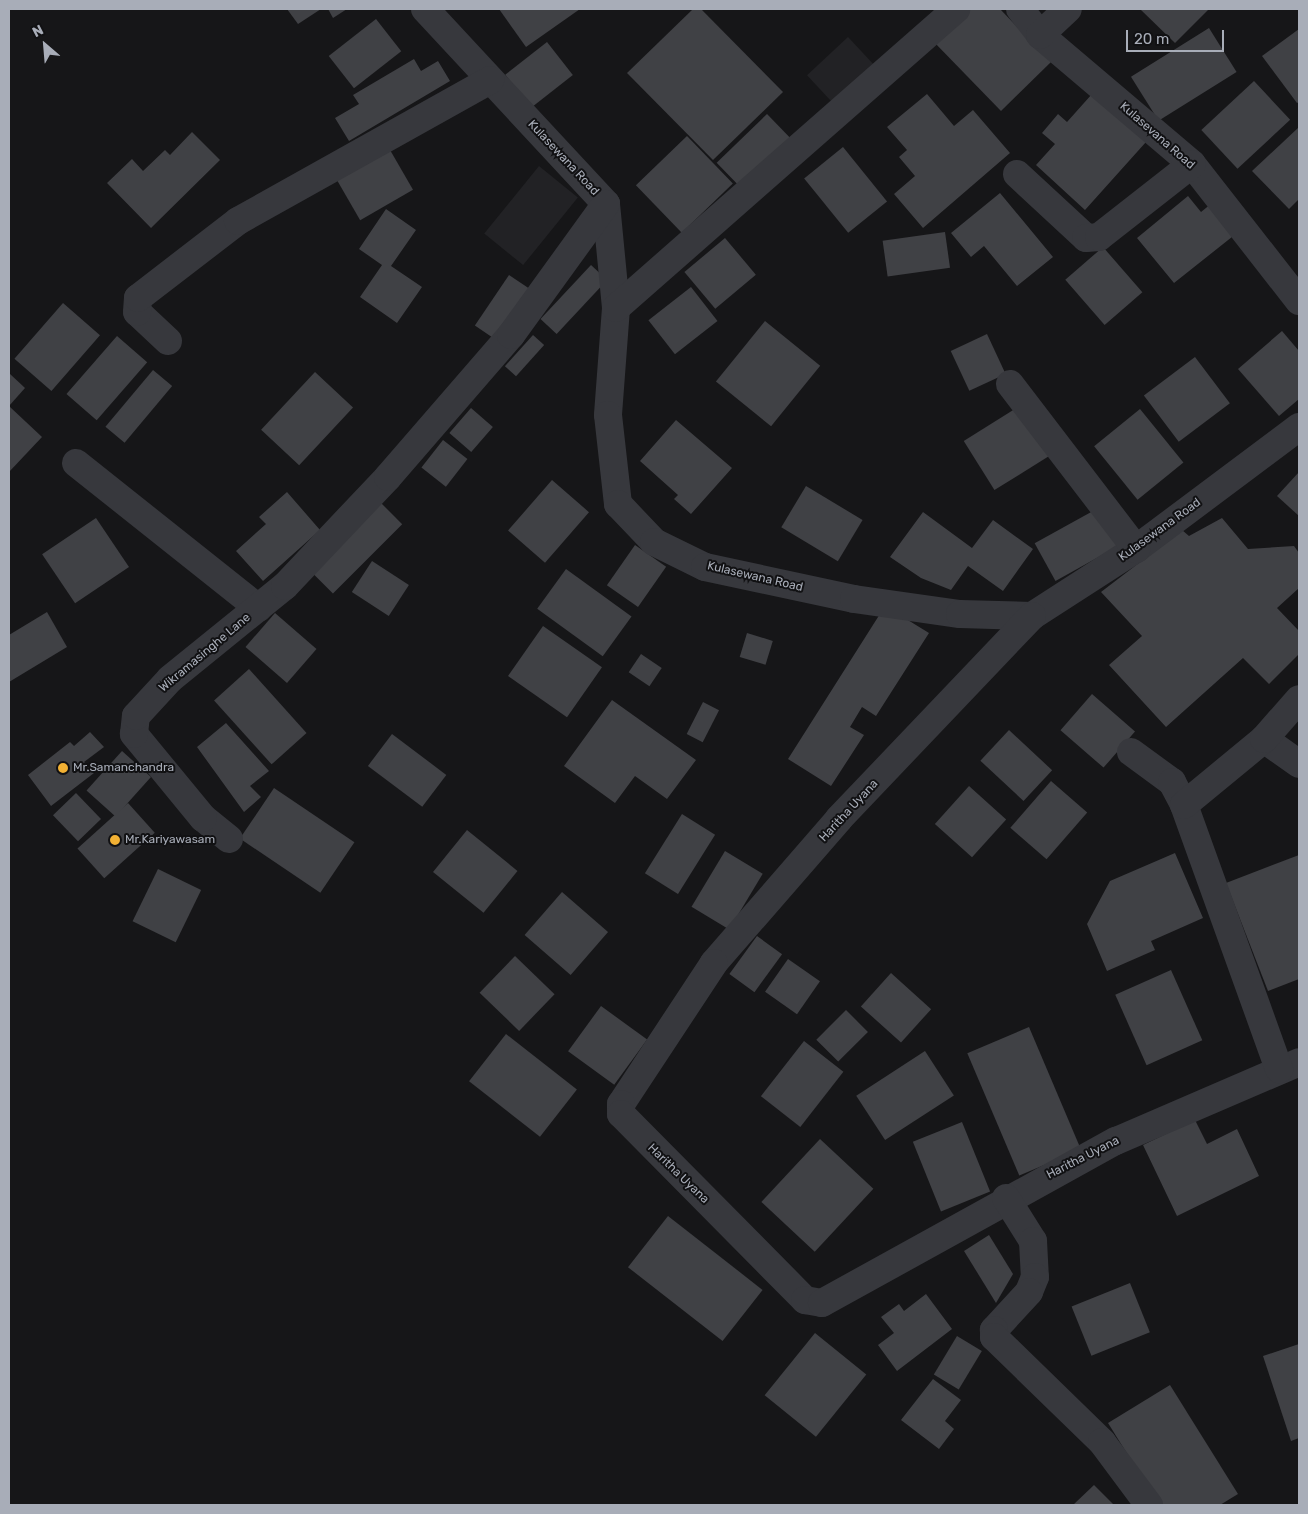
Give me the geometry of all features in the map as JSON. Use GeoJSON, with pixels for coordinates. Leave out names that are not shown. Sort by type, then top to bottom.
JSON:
{"type":"FeatureCollection","features":[{"type":"Feature","properties":{"kind":"street","name":"Kulasewana Road"},"geometry":{"type":"LineString","coordinates":[[424,9],[606,204],[616,308],[608,415],[618,504],[654,542],[705,567],[854,600],[960,614],[1032,616],[1136,549],[1299,427]]}},
{"type":"Feature","properties":{"kind":"street"},"geometry":{"type":"LineString","coordinates":[[616,308],[956,9]]}},
{"type":"Feature","properties":{"kind":"street","name":"Kulasevana Road"},"geometry":{"type":"LineString","coordinates":[[1020,9],[1040,35],[1192,164],[1299,301]]}},
{"type":"Feature","properties":{"kind":"street"},"geometry":{"type":"LineString","coordinates":[[1040,35],[1068,9]]}},
{"type":"Feature","properties":{"kind":"street"},"geometry":{"type":"LineString","coordinates":[[168,341],[138,312],[138,298],[238,221],[490,80]]}},
{"type":"Feature","properties":{"kind":"street"},"geometry":{"type":"LineString","coordinates":[[1017,174],[1086,238],[1099,237],[1192,164]]}},
{"type":"Feature","properties":{"kind":"street","name":"Wikramasinghe Lane"},"geometry":{"type":"LineString","coordinates":[[229,839],[202,818],[134,734],[136,716],[170,679],[285,586],[512,335],[606,204]]}},
{"type":"Feature","properties":{"kind":"street"},"geometry":{"type":"LineString","coordinates":[[1010,384],[1136,549]]}},
{"type":"Feature","properties":{"kind":"street"},"geometry":{"type":"LineString","coordinates":[[76,463],[258,608]]}},
{"type":"Feature","properties":{"kind":"street","name":"Haritha Uyana"},"geometry":{"type":"LineString","coordinates":[[1032,616],[839,819],[714,963],[621,1104],[628,1126],[805,1300],[822,1303],[1006,1198],[1116,1141],[1289,1065]]}},
{"type":"Feature","properties":{"kind":"street"},"geometry":{"type":"LineString","coordinates":[[1184,805],[1264,739],[1299,699]]}},
{"type":"Feature","properties":{"kind":"street"},"geometry":{"type":"LineString","coordinates":[[1264,739],[1299,764]]}},
{"type":"Feature","properties":{"kind":"street"},"geometry":{"type":"LineString","coordinates":[[1131,752],[1172,782],[1184,805],[1289,1065]]}},
{"type":"Feature","properties":{"kind":"street"},"geometry":{"type":"LineString","coordinates":[[1006,1198],[1033,1241],[1035,1277],[1029,1292],[994,1330],[994,1337],[1102,1442],[1149,1505]]}},
{"type":"Feature","properties":{"kind":"shaded area"},"geometry":{"type":"Polygon","coordinates":[[[848,37],[875,66],[834,104],[807,75],[848,37]]]}},
{"type":"Feature","properties":{"kind":"shaded area"},"geometry":{"type":"Polygon","coordinates":[[[539,166],[578,197],[523,265],[484,234],[539,166]]]}},
{"type":"Feature","properties":{"kind":"building"},"geometry":{"type":"Polygon","coordinates":[[[287,9],[321,9],[298,24],[287,9]]]}},
{"type":"Feature","properties":{"kind":"building"},"geometry":{"type":"Polygon","coordinates":[[[328,9],[347,9],[333,18],[328,9]]]}},
{"type":"Feature","properties":{"kind":"building"},"geometry":{"type":"Polygon","coordinates":[[[499,9],[580,9],[526,47],[499,9]]]}},
{"type":"Feature","properties":{"kind":"building"},"geometry":{"type":"Polygon","coordinates":[[[693,9],[701,9],[783,92],[713,160],[627,73],[693,9]]]}},
{"type":"Feature","properties":{"kind":"building"},"geometry":{"type":"Polygon","coordinates":[[[967,9],[1000,9],[1051,62],[1001,111],[933,41],[967,9]]]}},
{"type":"Feature","properties":{"kind":"building"},"geometry":{"type":"Polygon","coordinates":[[[1140,9],[1209,9],[1175,43],[1140,9]]]}},
{"type":"Feature","properties":{"kind":"building"},"geometry":{"type":"Polygon","coordinates":[[[376,19],[401,51],[354,88],[329,56],[376,19]]]}},
{"type":"Feature","properties":{"kind":"building"},"geometry":{"type":"Polygon","coordinates":[[[1209,28],[1237,72],[1159,121],[1131,77],[1209,28]]]}},
{"type":"Feature","properties":{"kind":"building"},"geometry":{"type":"Polygon","coordinates":[[[1299,29],[1299,102],[1297,103],[1262,56],[1299,29]]]}},
{"type":"Feature","properties":{"kind":"building"},"geometry":{"type":"Polygon","coordinates":[[[547,42],[573,75],[531,108],[505,75],[547,42]]]}},
{"type":"Feature","properties":{"kind":"building"},"geometry":{"type":"Polygon","coordinates":[[[414,59],[421,71],[438,61],[450,81],[349,141],[335,118],[359,104],[353,95],[414,59]]]}},
{"type":"Feature","properties":{"kind":"building"},"geometry":{"type":"Polygon","coordinates":[[[1254,81],[1290,120],[1237,169],[1201,130],[1254,81]]]}},
{"type":"Feature","properties":{"kind":"building"},"geometry":{"type":"Polygon","coordinates":[[[927,94],[954,126],[973,110],[1010,153],[923,228],[894,194],[915,176],[899,157],[907,150],[887,127],[927,94]]]}},
{"type":"Feature","properties":{"kind":"building"},"geometry":{"type":"Polygon","coordinates":[[[1092,94],[1146,142],[1085,210],[1036,165],[1055,144],[1042,133],[1058,114],[1067,122],[1092,94]]]}},
{"type":"Feature","properties":{"kind":"building"},"geometry":{"type":"Polygon","coordinates":[[[767,114],[793,141],[742,189],[717,163],[767,114]]]}},
{"type":"Feature","properties":{"kind":"building"},"geometry":{"type":"Polygon","coordinates":[[[1299,127],[1299,199],[1289,209],[1252,171],[1299,127]]]}},
{"type":"Feature","properties":{"kind":"building"},"geometry":{"type":"Polygon","coordinates":[[[192,132],[220,160],[151,228],[107,183],[132,159],[143,171],[165,150],[170,155],[192,132]]]}},
{"type":"Feature","properties":{"kind":"building"},"geometry":{"type":"Polygon","coordinates":[[[687,136],[733,183],[682,233],[636,185],[687,136]]]}},
{"type":"Feature","properties":{"kind":"building"},"geometry":{"type":"Polygon","coordinates":[[[386,143],[413,190],[360,220],[333,174],[386,143]]]}},
{"type":"Feature","properties":{"kind":"building"},"geometry":{"type":"Polygon","coordinates":[[[843,147],[887,201],[848,233],[804,178],[843,147]]]}},
{"type":"Feature","properties":{"kind":"building"},"geometry":{"type":"Polygon","coordinates":[[[1000,193],[1053,257],[1017,286],[984,246],[971,257],[951,233],[1000,193]]]}},
{"type":"Feature","properties":{"kind":"building"},"geometry":{"type":"Polygon","coordinates":[[[1188,196],[1201,212],[1217,199],[1242,229],[1174,283],[1137,238],[1188,196]]]}},
{"type":"Feature","properties":{"kind":"building"},"geometry":{"type":"Polygon","coordinates":[[[386,209],[416,230],[391,266],[422,287],[397,323],[360,297],[382,265],[359,249],[386,209]]]}},
{"type":"Feature","properties":{"kind":"building"},"geometry":{"type":"Polygon","coordinates":[[[945,232],[950,268],[888,276],[883,241],[945,232]]]}},
{"type":"Feature","properties":{"kind":"building"},"geometry":{"type":"Polygon","coordinates":[[[725,238],[756,275],[715,309],[684,272],[725,238]]]}},
{"type":"Feature","properties":{"kind":"building"},"geometry":{"type":"Polygon","coordinates":[[[1103,247],[1142,292],[1105,325],[1065,280],[1103,247]]]}},
{"type":"Feature","properties":{"kind":"building"},"geometry":{"type":"Polygon","coordinates":[[[591,265],[607,280],[557,334],[541,319],[591,265]]]}},
{"type":"Feature","properties":{"kind":"building"},"geometry":{"type":"Polygon","coordinates":[[[509,275],[531,290],[497,341],[475,326],[509,275]]]}},
{"type":"Feature","properties":{"kind":"building"},"geometry":{"type":"Polygon","coordinates":[[[691,287],[717,321],[675,354],[648,320],[691,287]]]}},
{"type":"Feature","properties":{"kind":"building"},"geometry":{"type":"Polygon","coordinates":[[[63,303],[100,335],[51,391],[14,359],[63,303]]]}},
{"type":"Feature","properties":{"kind":"building"},"geometry":{"type":"Polygon","coordinates":[[[765,321],[820,366],[771,426],[716,382],[765,321]]]}},
{"type":"Feature","properties":{"kind":"building"},"geometry":{"type":"Polygon","coordinates":[[[1282,331],[1299,351],[1299,399],[1279,416],[1238,369],[1282,331]]]}},
{"type":"Feature","properties":{"kind":"building"},"geometry":{"type":"Polygon","coordinates":[[[987,334],[1006,374],[969,391],[951,351],[987,334]]]}},
{"type":"Feature","properties":{"kind":"building"},"geometry":{"type":"Polygon","coordinates":[[[533,335],[544,345],[516,376],[505,366],[533,335]]]}},
{"type":"Feature","properties":{"kind":"building"},"geometry":{"type":"Polygon","coordinates":[[[117,336],[147,362],[97,420],[66,394],[117,336]]]}},
{"type":"Feature","properties":{"kind":"building"},"geometry":{"type":"Polygon","coordinates":[[[1195,357],[1230,403],[1179,442],[1144,396],[1195,357]]]}},
{"type":"Feature","properties":{"kind":"building"},"geometry":{"type":"Polygon","coordinates":[[[153,370],[172,386],[125,443],[105,427],[153,370]]]}},
{"type":"Feature","properties":{"kind":"building"},"geometry":{"type":"Polygon","coordinates":[[[315,372],[353,407],[299,465],[261,430],[315,372]]]}},
{"type":"Feature","properties":{"kind":"building"},"geometry":{"type":"Polygon","coordinates":[[[9,373],[25,388],[9,406],[9,373]]]}},
{"type":"Feature","properties":{"kind":"building"},"geometry":{"type":"Polygon","coordinates":[[[9,406],[42,437],[9,472],[9,406]]]}},
{"type":"Feature","properties":{"kind":"building"},"geometry":{"type":"Polygon","coordinates":[[[1018,407],[1049,456],[994,490],[964,441],[1018,407]]]}},
{"type":"Feature","properties":{"kind":"building"},"geometry":{"type":"Polygon","coordinates":[[[471,408],[493,427],[471,452],[449,433],[471,408]]]}},
{"type":"Feature","properties":{"kind":"building"},"geometry":{"type":"Polygon","coordinates":[[[1140,409],[1183,463],[1138,500],[1094,446],[1140,409]]]}},
{"type":"Feature","properties":{"kind":"building"},"geometry":{"type":"Polygon","coordinates":[[[676,420],[732,468],[691,514],[674,499],[678,495],[640,461],[676,420]]]}},
{"type":"Feature","properties":{"kind":"building"},"geometry":{"type":"Polygon","coordinates":[[[443,440],[467,459],[446,487],[421,468],[443,440]]]}},
{"type":"Feature","properties":{"kind":"building"},"geometry":{"type":"Polygon","coordinates":[[[1299,472],[1299,516],[1277,496],[1299,472]]]}},
{"type":"Feature","properties":{"kind":"building"},"geometry":{"type":"Polygon","coordinates":[[[552,480],[589,512],[545,563],[508,531],[552,480]]]}},
{"type":"Feature","properties":{"kind":"building"},"geometry":{"type":"Polygon","coordinates":[[[806,486],[863,520],[838,561],[781,527],[806,486]]]}},
{"type":"Feature","properties":{"kind":"building"},"geometry":{"type":"Polygon","coordinates":[[[287,492],[320,530],[263,581],[236,551],[266,524],[259,517],[287,492]]]}},
{"type":"Feature","properties":{"kind":"building"},"geometry":{"type":"Polygon","coordinates":[[[381,503],[402,524],[333,594],[312,572],[381,503]]]}},
{"type":"Feature","properties":{"kind":"building"},"geometry":{"type":"Polygon","coordinates":[[[1102,506],[1123,544],[1056,581],[1035,543],[1102,506]]]}},
{"type":"Feature","properties":{"kind":"building"},"geometry":{"type":"Polygon","coordinates":[[[923,512],[972,548],[993,520],[1033,549],[1003,591],[968,566],[951,590],[921,578],[890,557],[923,512]]]}},
{"type":"Feature","properties":{"kind":"building"},"geometry":{"type":"Polygon","coordinates":[[[96,518],[129,567],[75,603],[42,554],[96,518]]]}},
{"type":"Feature","properties":{"kind":"building"},"geometry":{"type":"Polygon","coordinates":[[[1222,518],[1248,549],[1294,546],[1299,553],[1299,588],[1277,608],[1299,631],[1299,654],[1269,684],[1243,658],[1166,727],[1109,665],[1142,636],[1101,592],[1182,530],[1189,536],[1222,518]]]}},
{"type":"Feature","properties":{"kind":"building"},"geometry":{"type":"Polygon","coordinates":[[[635,545],[666,567],[638,607],[607,585],[635,545]]]}},
{"type":"Feature","properties":{"kind":"building"},"geometry":{"type":"Polygon","coordinates":[[[372,561],[409,585],[389,616],[352,592],[372,561]]]}},
{"type":"Feature","properties":{"kind":"building"},"geometry":{"type":"Polygon","coordinates":[[[566,569],[632,617],[603,656],[537,609],[566,569]]]}},
{"type":"Feature","properties":{"kind":"building"},"geometry":{"type":"Polygon","coordinates":[[[885,606],[929,633],[876,716],[862,707],[850,727],[864,735],[831,786],[788,759],[885,606]]]}},
{"type":"Feature","properties":{"kind":"building"},"geometry":{"type":"Polygon","coordinates":[[[47,612],[67,647],[9,682],[9,635],[47,612]]]}},
{"type":"Feature","properties":{"kind":"building"},"geometry":{"type":"Polygon","coordinates":[[[275,613],[317,649],[287,683],[245,647],[275,613]]]}},
{"type":"Feature","properties":{"kind":"building"},"geometry":{"type":"Polygon","coordinates":[[[543,626],[602,667],[567,717],[508,676],[543,626]]]}},
{"type":"Feature","properties":{"kind":"building"},"geometry":{"type":"Polygon","coordinates":[[[747,633],[773,641],[766,665],[740,657],[747,633]]]}},
{"type":"Feature","properties":{"kind":"building"},"geometry":{"type":"Polygon","coordinates":[[[641,654],[662,668],[649,686],[629,672],[641,654]]]}},
{"type":"Feature","properties":{"kind":"building"},"geometry":{"type":"Polygon","coordinates":[[[249,669],[307,733],[272,764],[214,700],[249,669]]]}},
{"type":"Feature","properties":{"kind":"building"},"geometry":{"type":"Polygon","coordinates":[[[1092,694],[1135,731],[1104,768],[1061,730],[1092,694]]]}},
{"type":"Feature","properties":{"kind":"building"},"geometry":{"type":"Polygon","coordinates":[[[612,700],[696,760],[667,799],[635,776],[615,803],[564,766],[612,700]]]}},
{"type":"Feature","properties":{"kind":"building"},"geometry":{"type":"Polygon","coordinates":[[[703,702],[719,710],[703,742],[687,734],[703,702]]]}},
{"type":"Feature","properties":{"kind":"building"},"geometry":{"type":"Polygon","coordinates":[[[226,723],[269,771],[250,786],[261,797],[244,812],[197,747],[226,723]]]}},
{"type":"Feature","properties":{"kind":"building"},"geometry":{"type":"Polygon","coordinates":[[[1009,730],[1052,770],[1024,801],[980,761],[1009,730]]]}},
{"type":"Feature","properties":{"kind":"building","name":"Mr.Samanchandra"},"geometry":{"type":"Polygon","coordinates":[[[90,732],[104,747],[84,762],[94,773],[51,806],[28,775],[70,742],[74,746],[90,732]]]}},
{"type":"Feature","properties":{"kind":"building"},"geometry":{"type":"Polygon","coordinates":[[[392,734],[446,775],[422,807],[368,766],[392,734]]]}},
{"type":"Feature","properties":{"kind":"building"},"geometry":{"type":"Polygon","coordinates":[[[122,751],[151,777],[116,816],[87,790],[122,751]]]}},
{"type":"Feature","properties":{"kind":"building"},"geometry":{"type":"Polygon","coordinates":[[[1051,781],[1087,812],[1047,859],[1010,828],[1051,781]]]}},
{"type":"Feature","properties":{"kind":"building"},"geometry":{"type":"Polygon","coordinates":[[[969,786],[1006,819],[972,857],[935,824],[969,786]]]}},
{"type":"Feature","properties":{"kind":"building"},"geometry":{"type":"Polygon","coordinates":[[[274,788],[354,842],[320,893],[240,839],[274,788]]]}},
{"type":"Feature","properties":{"kind":"building"},"geometry":{"type":"Polygon","coordinates":[[[76,793],[101,819],[78,841],[53,815],[76,793]]]}},
{"type":"Feature","properties":{"kind":"building","name":"Mr.Kariyawasam"},"geometry":{"type":"Polygon","coordinates":[[[128,803],[155,833],[104,878],[77,849],[128,803]]]}},
{"type":"Feature","properties":{"kind":"building"},"geometry":{"type":"Polygon","coordinates":[[[682,814],[715,835],[678,894],[645,873],[682,814]]]}},
{"type":"Feature","properties":{"kind":"building"},"geometry":{"type":"Polygon","coordinates":[[[467,830],[518,871],[484,913],[433,872],[467,830]]]}},
{"type":"Feature","properties":{"kind":"building"},"geometry":{"type":"Polygon","coordinates":[[[725,851],[763,874],[729,929],[692,907],[725,851]]]}},
{"type":"Feature","properties":{"kind":"building"},"geometry":{"type":"Polygon","coordinates":[[[1175,853],[1203,918],[1151,941],[1155,950],[1107,971],[1087,924],[1110,881],[1175,853]]]}},
{"type":"Feature","properties":{"kind":"building"},"geometry":{"type":"Polygon","coordinates":[[[1299,855],[1299,979],[1268,991],[1226,883],[1299,855]]]}},
{"type":"Feature","properties":{"kind":"building"},"geometry":{"type":"Polygon","coordinates":[[[158,869],[201,890],[176,942],[133,921],[158,869]]]}},
{"type":"Feature","properties":{"kind":"building"},"geometry":{"type":"Polygon","coordinates":[[[562,892],[608,932],[571,975],[525,935],[562,892]]]}},
{"type":"Feature","properties":{"kind":"building"},"geometry":{"type":"Polygon","coordinates":[[[757,936],[782,954],[754,992],[729,974],[757,936]]]}},
{"type":"Feature","properties":{"kind":"building"},"geometry":{"type":"Polygon","coordinates":[[[515,956],[555,994],[519,1031],[480,993],[515,956]]]}},
{"type":"Feature","properties":{"kind":"building"},"geometry":{"type":"Polygon","coordinates":[[[788,959],[820,981],[797,1014],[765,992],[788,959]]]}},
{"type":"Feature","properties":{"kind":"building"},"geometry":{"type":"Polygon","coordinates":[[[1171,970],[1202,1040],[1147,1065],[1115,995],[1171,970]]]}},
{"type":"Feature","properties":{"kind":"building"},"geometry":{"type":"Polygon","coordinates":[[[891,973],[931,1009],[901,1043],[861,1006],[891,973]]]}},
{"type":"Feature","properties":{"kind":"building"},"geometry":{"type":"Polygon","coordinates":[[[601,1006],[647,1040],[614,1085],[568,1051],[601,1006]]]}},
{"type":"Feature","properties":{"kind":"building"},"geometry":{"type":"Polygon","coordinates":[[[846,1010],[868,1032],[838,1062],[816,1040],[846,1010]]]}},
{"type":"Feature","properties":{"kind":"building"},"geometry":{"type":"Polygon","coordinates":[[[1029,1027],[1081,1149],[1019,1176],[967,1053],[1029,1027]]]}},
{"type":"Feature","properties":{"kind":"building"},"geometry":{"type":"Polygon","coordinates":[[[506,1034],[577,1089],[540,1137],[469,1081],[506,1034]]]}},
{"type":"Feature","properties":{"kind":"building"},"geometry":{"type":"Polygon","coordinates":[[[804,1041],[843,1072],[800,1127],[761,1096],[804,1041]]]}},
{"type":"Feature","properties":{"kind":"building"},"geometry":{"type":"Polygon","coordinates":[[[925,1051],[954,1095],[885,1140],[856,1096],[925,1051]]]}},
{"type":"Feature","properties":{"kind":"building"},"geometry":{"type":"Polygon","coordinates":[[[1195,1120],[1207,1144],[1237,1129],[1259,1176],[1177,1216],[1143,1145],[1195,1120]]]}},
{"type":"Feature","properties":{"kind":"building"},"geometry":{"type":"Polygon","coordinates":[[[962,1122],[990,1192],[941,1211],[913,1142],[962,1122]]]}},
{"type":"Feature","properties":{"kind":"building"},"geometry":{"type":"Polygon","coordinates":[[[820,1139],[873,1189],[815,1252],[761,1202],[820,1139]]]}},
{"type":"Feature","properties":{"kind":"building"},"geometry":{"type":"Polygon","coordinates":[[[668,1216],[763,1290],[723,1341],[628,1267],[668,1216]]]}},
{"type":"Feature","properties":{"kind":"building"},"geometry":{"type":"Polygon","coordinates":[[[989,1235],[1013,1274],[996,1303],[964,1251],[989,1235]]]}},
{"type":"Feature","properties":{"kind":"building"},"geometry":{"type":"Polygon","coordinates":[[[1130,1283],[1150,1332],[1091,1356],[1072,1307],[1130,1283]]]}},
{"type":"Feature","properties":{"kind":"building"},"geometry":{"type":"Polygon","coordinates":[[[926,1294],[952,1329],[897,1371],[878,1345],[894,1333],[881,1317],[899,1304],[904,1311],[926,1294]]]}},
{"type":"Feature","properties":{"kind":"building"},"geometry":{"type":"Polygon","coordinates":[[[815,1333],[866,1375],[816,1437],[765,1395],[815,1333]]]}},
{"type":"Feature","properties":{"kind":"building"},"geometry":{"type":"Polygon","coordinates":[[[957,1336],[982,1351],[959,1390],[934,1375],[957,1336]]]}},
{"type":"Feature","properties":{"kind":"building"},"geometry":{"type":"Polygon","coordinates":[[[1299,1344],[1299,1438],[1291,1441],[1263,1356],[1299,1344]]]}},
{"type":"Feature","properties":{"kind":"building"},"geometry":{"type":"Polygon","coordinates":[[[933,1379],[961,1400],[945,1421],[954,1429],[939,1449],[901,1420],[933,1379]]]}},
{"type":"Feature","properties":{"kind":"building"},"geometry":{"type":"Polygon","coordinates":[[[1170,1385],[1238,1494],[1220,1505],[1159,1505],[1108,1423],[1170,1385]]]}},
{"type":"Feature","properties":{"kind":"building"},"geometry":{"type":"Polygon","coordinates":[[[1094,1485],[1114,1505],[1073,1505],[1094,1485]]]}},
{"type":"Feature","properties":{"kind":"place","name":"Mr.Samanchandra"},"geometry":{"type":"Point","coordinates":[63,768]}},
{"type":"Feature","properties":{"kind":"place","name":"Mr.Kariyawasam"},"geometry":{"type":"Point","coordinates":[115,840]}}]}
